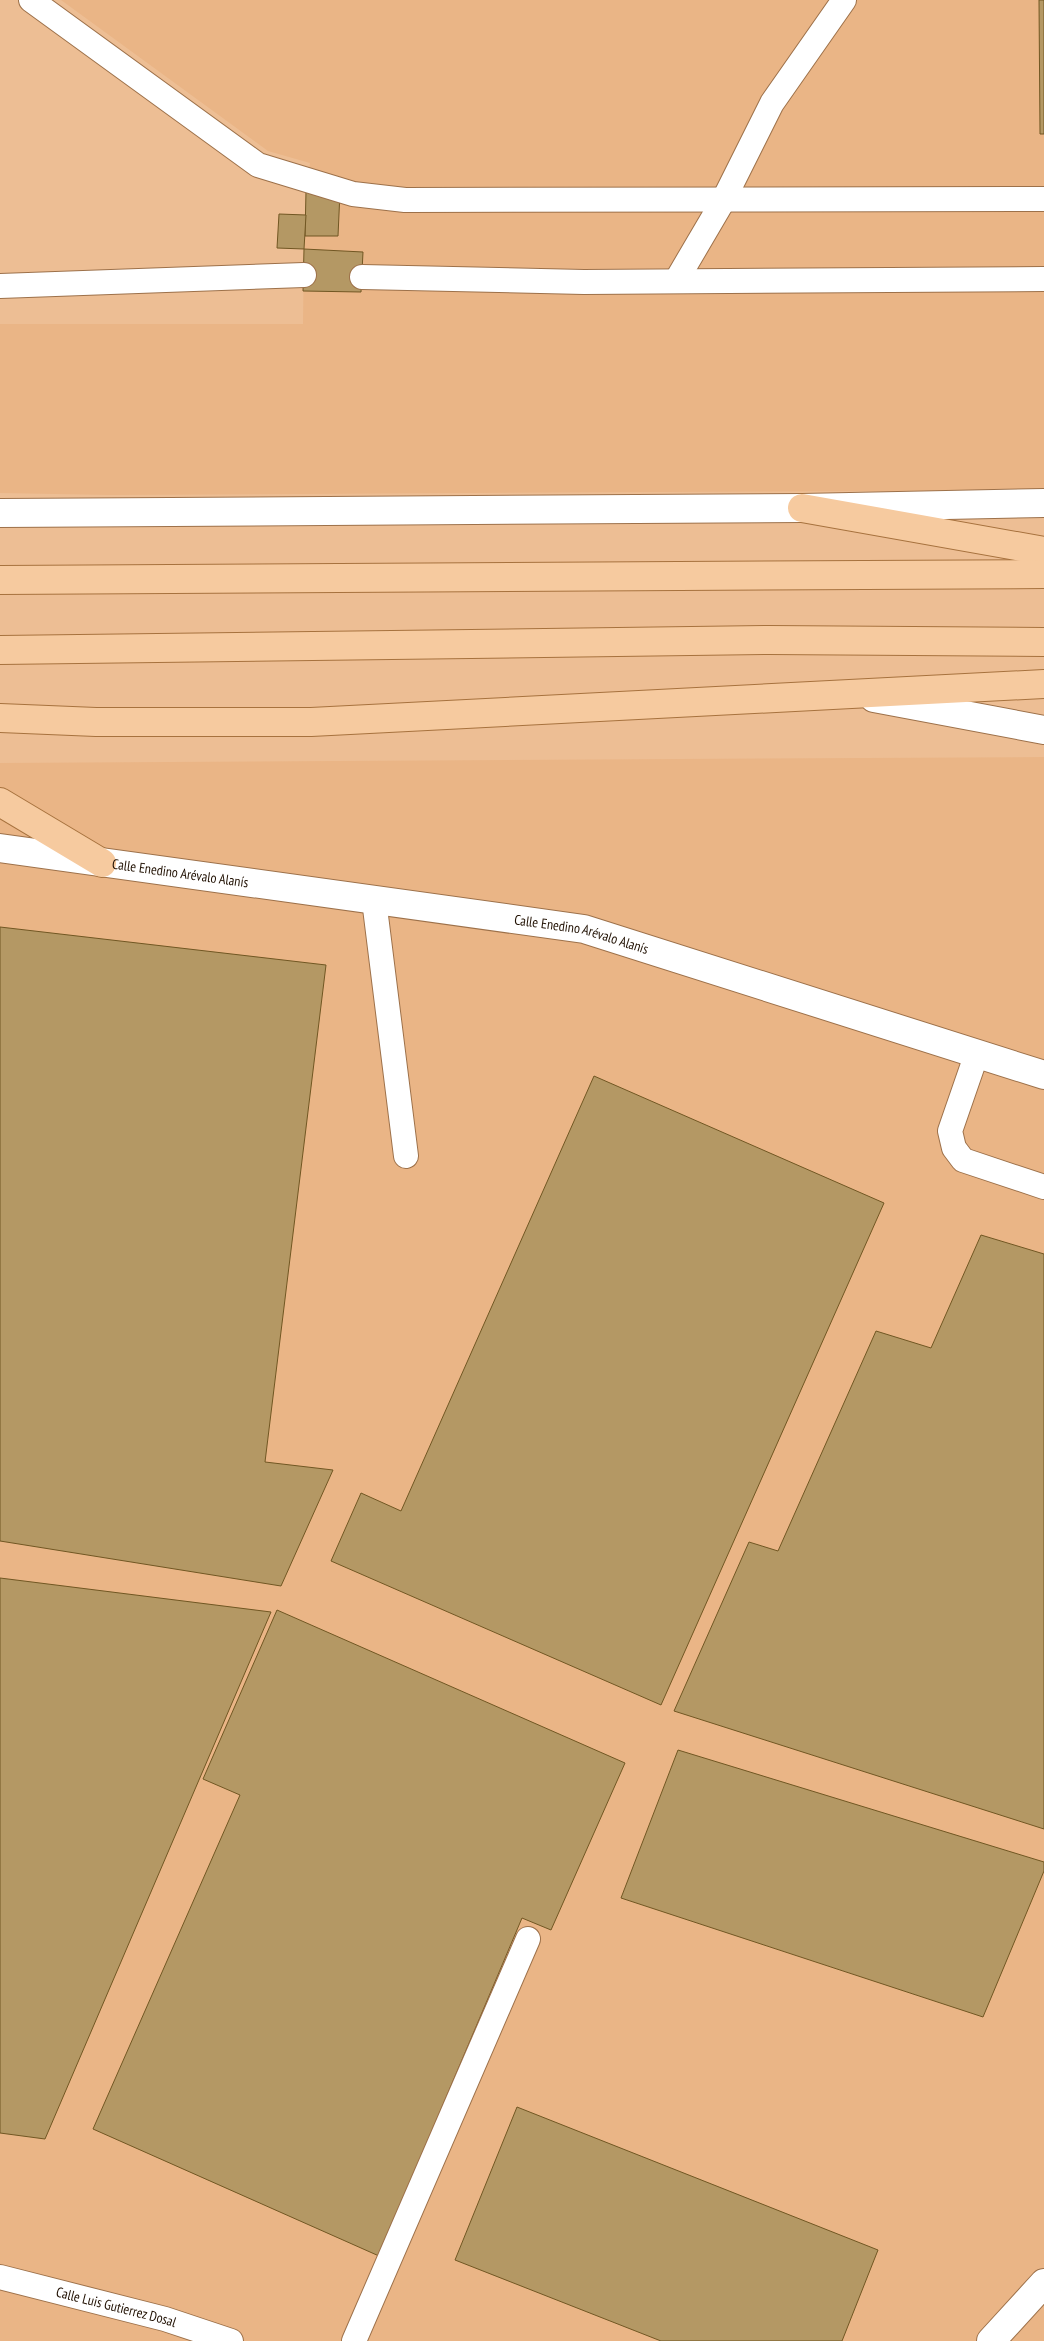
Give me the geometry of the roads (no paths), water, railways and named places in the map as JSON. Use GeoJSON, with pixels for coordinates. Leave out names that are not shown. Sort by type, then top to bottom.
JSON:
{"type":"FeatureCollection","features":[{"type":"Feature","properties":{"kind":"main road"},"geometry":{"type":"LineString","coordinates":[[802,508],[1044,551]]}},
{"type":"Feature","properties":{"kind":"main road"},"geometry":{"type":"LineString","coordinates":[[0,580],[1044,574]]}},
{"type":"Feature","properties":{"kind":"main road"},"geometry":{"type":"LineString","coordinates":[[0,650],[770,640],[1044,642]]}},
{"type":"Feature","properties":{"kind":"main road"},"geometry":{"type":"LineString","coordinates":[[0,718],[96,722],[311,722],[1044,684]]}},
{"type":"Feature","properties":{"kind":"main road"},"geometry":{"type":"LineString","coordinates":[[0,802],[102,863]]}},
{"type":"Feature","properties":{"kind":"street"},"geometry":{"type":"LineString","coordinates":[[0,513],[802,508],[1044,502]]}},
{"type":"Feature","properties":{"kind":"street"},"geometry":{"type":"LineString","coordinates":[[853,694],[1044,730]]}},
{"type":"Feature","properties":{"kind":"street","name":"Calle Enedino Arévalo Alanís"},"geometry":{"type":"LineString","coordinates":[[0,848],[584,929],[1044,1074]]}},
{"type":"Feature","properties":{"kind":"street"},"geometry":{"type":"LineString","coordinates":[[991,2341],[1044,2282]]}},
{"type":"Feature","properties":{"kind":"lane"},"geometry":{"type":"LineString","coordinates":[[31,0],[258,165],[307,182],[353,194],[405,200],[1044,199]]}},
{"type":"Feature","properties":{"kind":"lane"},"geometry":{"type":"LineString","coordinates":[[676,281],[723,201],[772,103],[844,0]]}},
{"type":"Feature","properties":{"kind":"lane"},"geometry":{"type":"LineString","coordinates":[[0,286],[304,275]]}},
{"type":"Feature","properties":{"kind":"lane"},"geometry":{"type":"LineString","coordinates":[[362,278],[584,282],[1044,279]]}},
{"type":"Feature","properties":{"kind":"lane"},"geometry":{"type":"LineString","coordinates":[[374,900],[406,1156]]}},
{"type":"Feature","properties":{"kind":"lane"},"geometry":{"type":"LineString","coordinates":[[977,1053],[950,1131],[954,1148],[963,1160],[1044,1188]]}},
{"type":"Feature","properties":{"kind":"lane"},"geometry":{"type":"LineString","coordinates":[[354,2341],[528,1938]]}},
{"type":"Feature","properties":{"kind":"lane","name":"Calle Luis Gutierrez Dosal"},"geometry":{"type":"LineString","coordinates":[[0,2277],[165,2319],[231,2341]]}}]}
